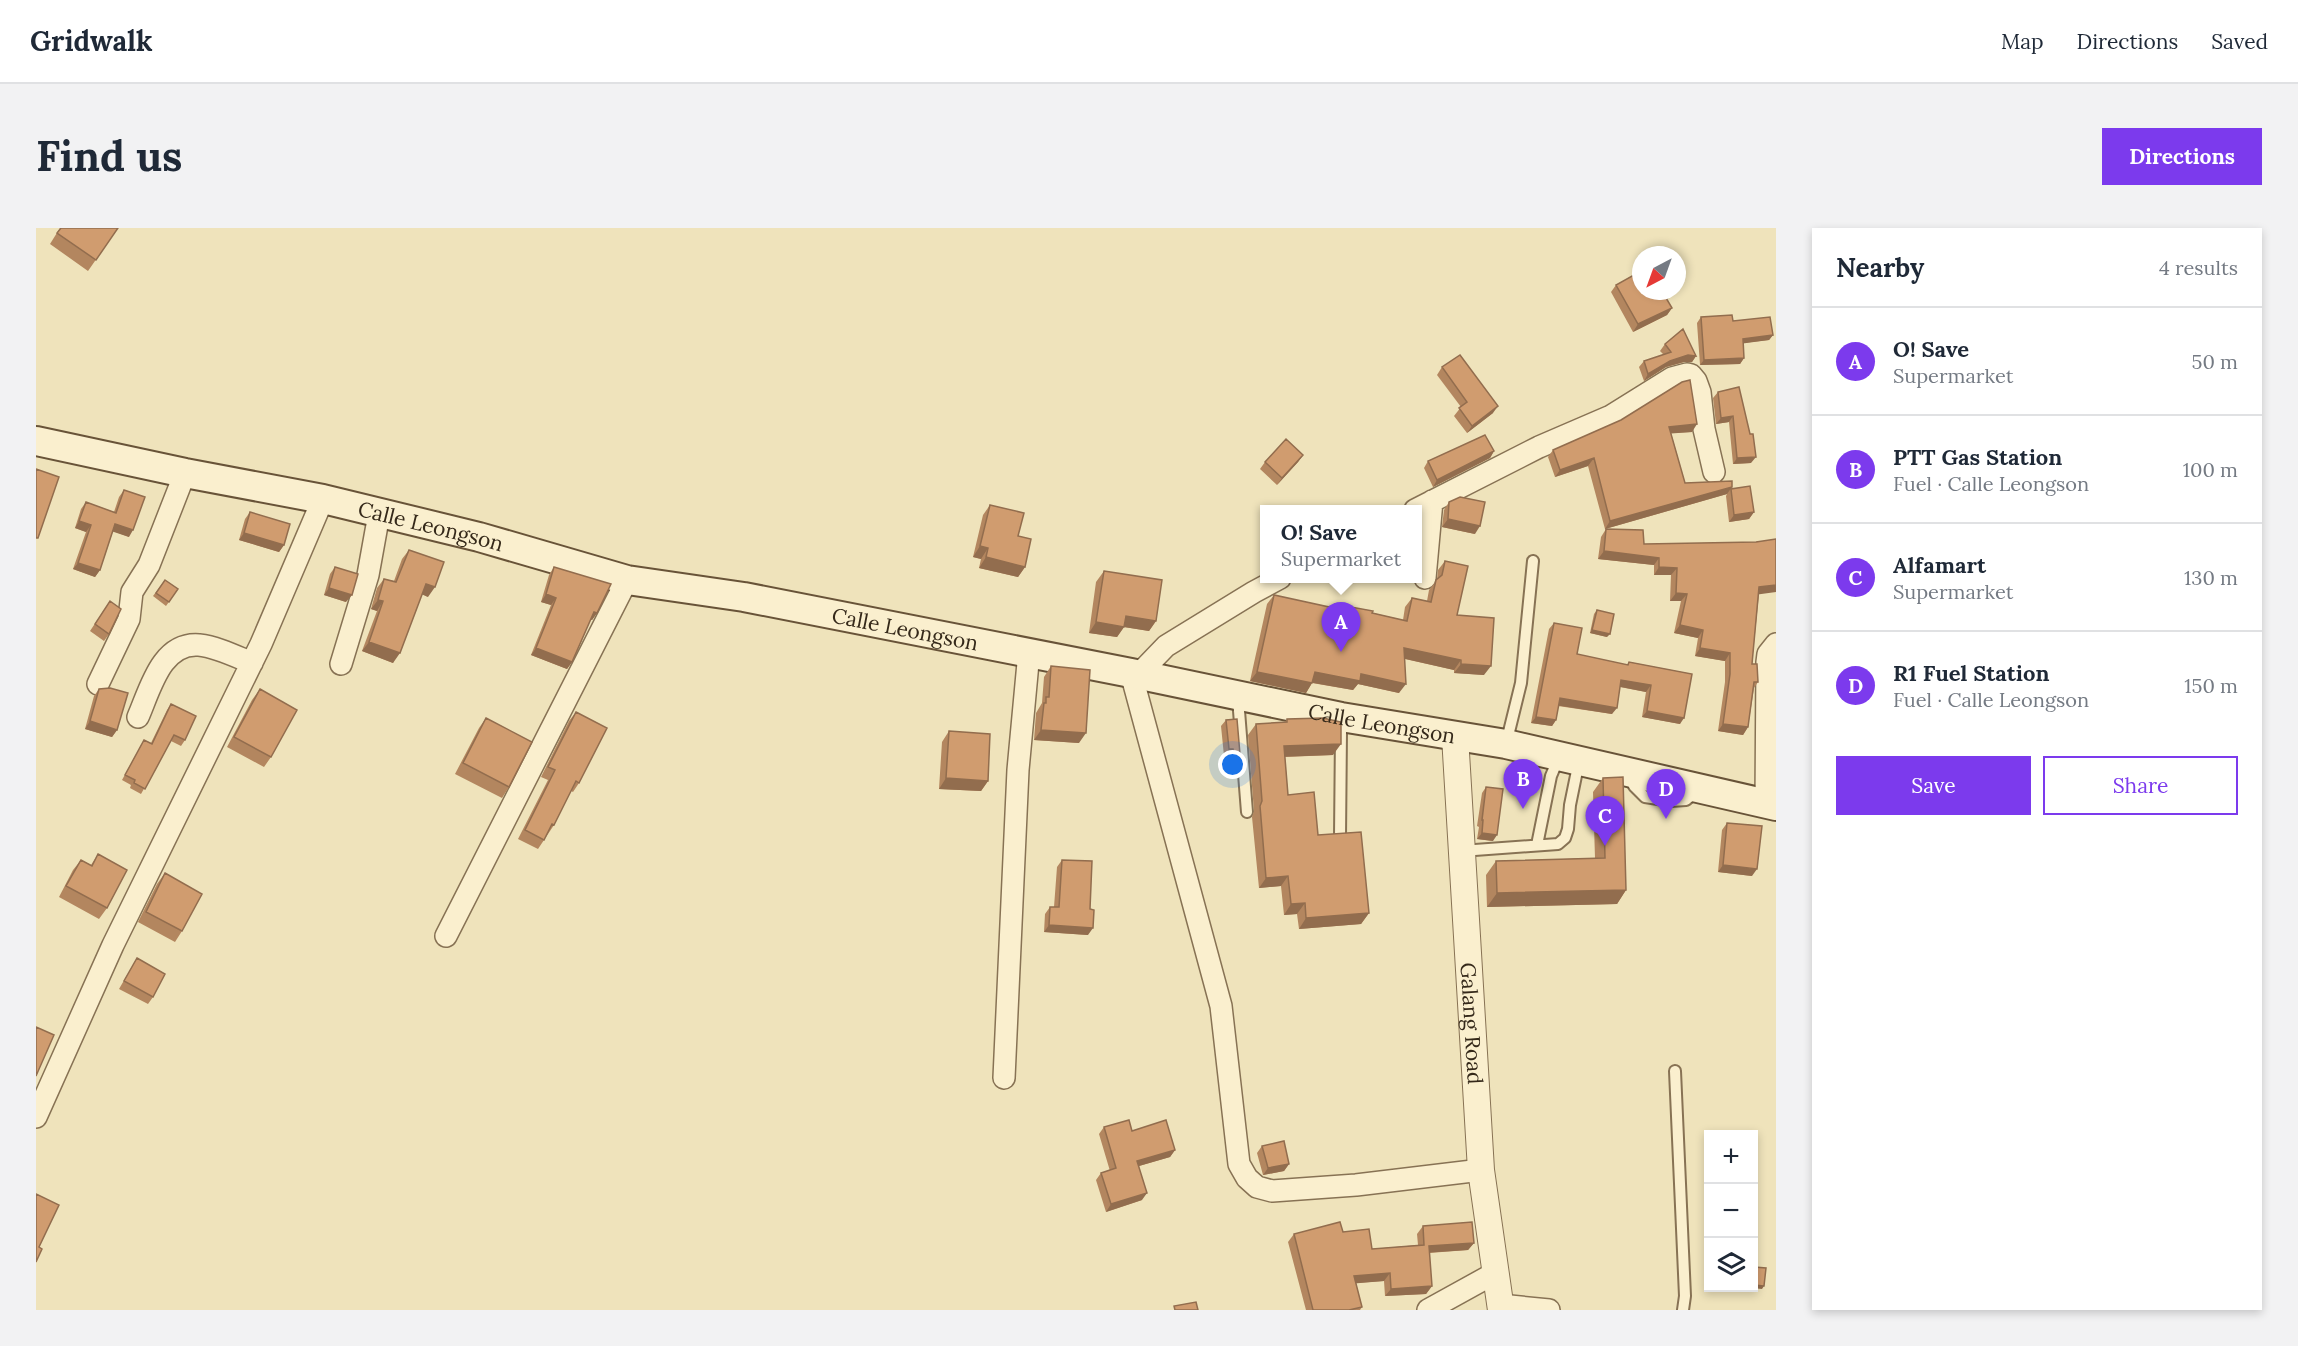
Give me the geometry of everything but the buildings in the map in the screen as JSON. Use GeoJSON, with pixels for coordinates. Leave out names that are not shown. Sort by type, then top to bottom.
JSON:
{"type":"FeatureCollection","features":[{"type":"Feature","properties":{"kind":"main road","name":"Calle Leongson"},"geometry":{"type":"LineString","coordinates":[[36,441],[185,473],[323,499],[479,537],[627,580],[744,597],[1029,652],[1341,717],[1506,744],[1771,805]]}},
{"type":"Feature","properties":{"kind":"street"},"geometry":{"type":"LineString","coordinates":[[1425,578],[1424,505],[1539,447],[1611,416],[1672,378],[1687,374],[1696,381],[1714,472]]}},
{"type":"Feature","properties":{"kind":"street"},"geometry":{"type":"LineString","coordinates":[[98,684],[129,619],[132,592],[149,565],[185,473]]}},
{"type":"Feature","properties":{"kind":"street"},"geometry":{"type":"LineString","coordinates":[[36,1117],[113,945],[252,663],[323,499]]}},
{"type":"Feature","properties":{"kind":"street"},"geometry":{"type":"LineString","coordinates":[[341,664],[368,575],[379,514]]}},
{"type":"Feature","properties":{"kind":"street"},"geometry":{"type":"LineString","coordinates":[[446,936],[627,580]]}},
{"type":"Feature","properties":{"kind":"street"},"geometry":{"type":"LineString","coordinates":[[1272,583],[1166,646],[1135,674],[1221,1006],[1239,1164],[1247,1178],[1257,1187],[1272,1191],[1356,1185],[1481,1170]]}},
{"type":"Feature","properties":{"kind":"street"},"geometry":{"type":"LineString","coordinates":[[1771,805],[1767,662],[1771,649],[1776,644]]}},
{"type":"Feature","properties":{"kind":"street"},"geometry":{"type":"LineString","coordinates":[[138,717],[158,672],[170,654],[182,648],[198,645],[252,663]]}},
{"type":"Feature","properties":{"kind":"street"},"geometry":{"type":"LineString","coordinates":[[1004,1078],[1018,770],[1029,652]]}},
{"type":"Feature","properties":{"kind":"street","name":"Galang Road"},"geometry":{"type":"LineString","coordinates":[[1455,736],[1481,1170],[1501,1308]]}},
{"type":"Feature","properties":{"kind":"street"},"geometry":{"type":"LineString","coordinates":[[1428,1310],[1495,1273]]}},
{"type":"Feature","properties":{"kind":"street"},"geometry":{"type":"LineString","coordinates":[[1501,1308],[1550,1310]]}},
{"type":"Feature","properties":{"kind":"lane"},"geometry":{"type":"LineString","coordinates":[[1506,744],[1521,683],[1533,561]]}},
{"type":"Feature","properties":{"kind":"lane"},"geometry":{"type":"LineString","coordinates":[[1238,696],[1247,812]]}},
{"type":"Feature","properties":{"kind":"lane"},"geometry":{"type":"LineString","coordinates":[[1340,837],[1341,717]]}},
{"type":"Feature","properties":{"kind":"lane"},"geometry":{"type":"LineString","coordinates":[[1461,851],[1558,844],[1565,838],[1569,759]]}},
{"type":"Feature","properties":{"kind":"lane"},"geometry":{"type":"LineString","coordinates":[[1537,845],[1551,776],[1569,759]]}},
{"type":"Feature","properties":{"kind":"lane"},"geometry":{"type":"LineString","coordinates":[[1676,1071],[1685,1296],[1683,1310]]}},
{"type":"Feature","properties":{"kind":"place","name":"O! Save"},"geometry":{"type":"Point","coordinates":[1341,652]}},
{"type":"Feature","properties":{"kind":"place","name":"PTT Gas Station"},"geometry":{"type":"Point","coordinates":[1523,809]}},
{"type":"Feature","properties":{"kind":"place","name":"R1 Fuel Station"},"geometry":{"type":"Point","coordinates":[1666,819]}},
{"type":"Feature","properties":{"kind":"place","name":"Alfamart"},"geometry":{"type":"Point","coordinates":[1605,846]}}]}
